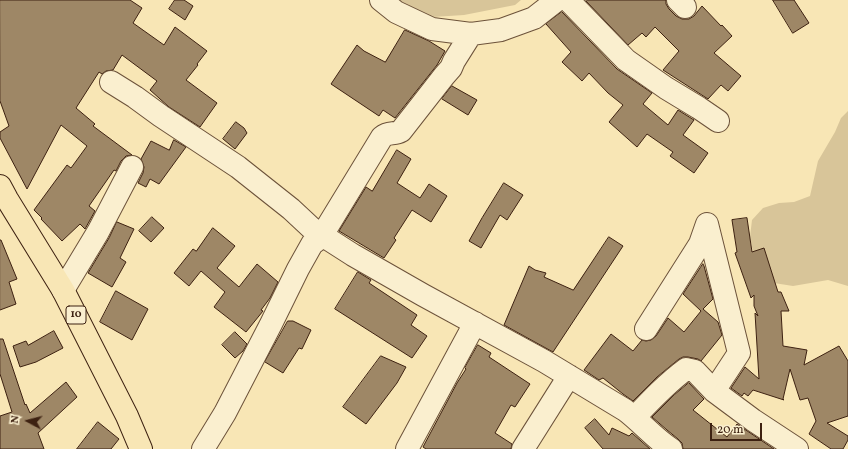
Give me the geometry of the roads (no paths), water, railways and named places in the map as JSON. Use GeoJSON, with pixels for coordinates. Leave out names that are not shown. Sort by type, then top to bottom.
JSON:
{"type":"FeatureCollection","features":[{"type":"Feature","properties":{"kind":"highway","name":"10"},"geometry":{"type":"LineString","coordinates":[[0,186],[63,290],[127,416],[140,449]]}},
{"type":"Feature","properties":{"kind":"street"},"geometry":{"type":"LineString","coordinates":[[381,0],[396,12],[432,29],[471,34],[501,30],[534,18],[557,0]]}},
{"type":"Feature","properties":{"kind":"street"},"geometry":{"type":"LineString","coordinates":[[568,0],[626,60],[666,88],[718,121]]}},
{"type":"Feature","properties":{"kind":"street"},"geometry":{"type":"LineString","coordinates":[[203,449],[225,413],[312,244],[321,237],[382,137],[386,133],[397,133],[401,131],[451,68],[471,34]]}},
{"type":"Feature","properties":{"kind":"street"},"geometry":{"type":"LineString","coordinates":[[111,82],[238,168],[291,209],[321,237],[328,239],[353,255],[569,376],[625,410],[663,444],[671,449]]}},
{"type":"Feature","properties":{"kind":"street"},"geometry":{"type":"LineString","coordinates":[[63,290],[98,232],[132,168]]}},
{"type":"Feature","properties":{"kind":"street"},"geometry":{"type":"LineString","coordinates":[[646,329],[700,244],[707,224],[739,353],[714,391]]}},
{"type":"Feature","properties":{"kind":"street"},"geometry":{"type":"LineString","coordinates":[[407,449],[475,323]]}},
{"type":"Feature","properties":{"kind":"street"},"geometry":{"type":"LineString","coordinates":[[635,418],[656,394],[686,369],[694,371],[714,391],[753,420],[798,449]]}},
{"type":"Feature","properties":{"kind":"street"},"geometry":{"type":"LineString","coordinates":[[523,449],[569,376]]}}]}
